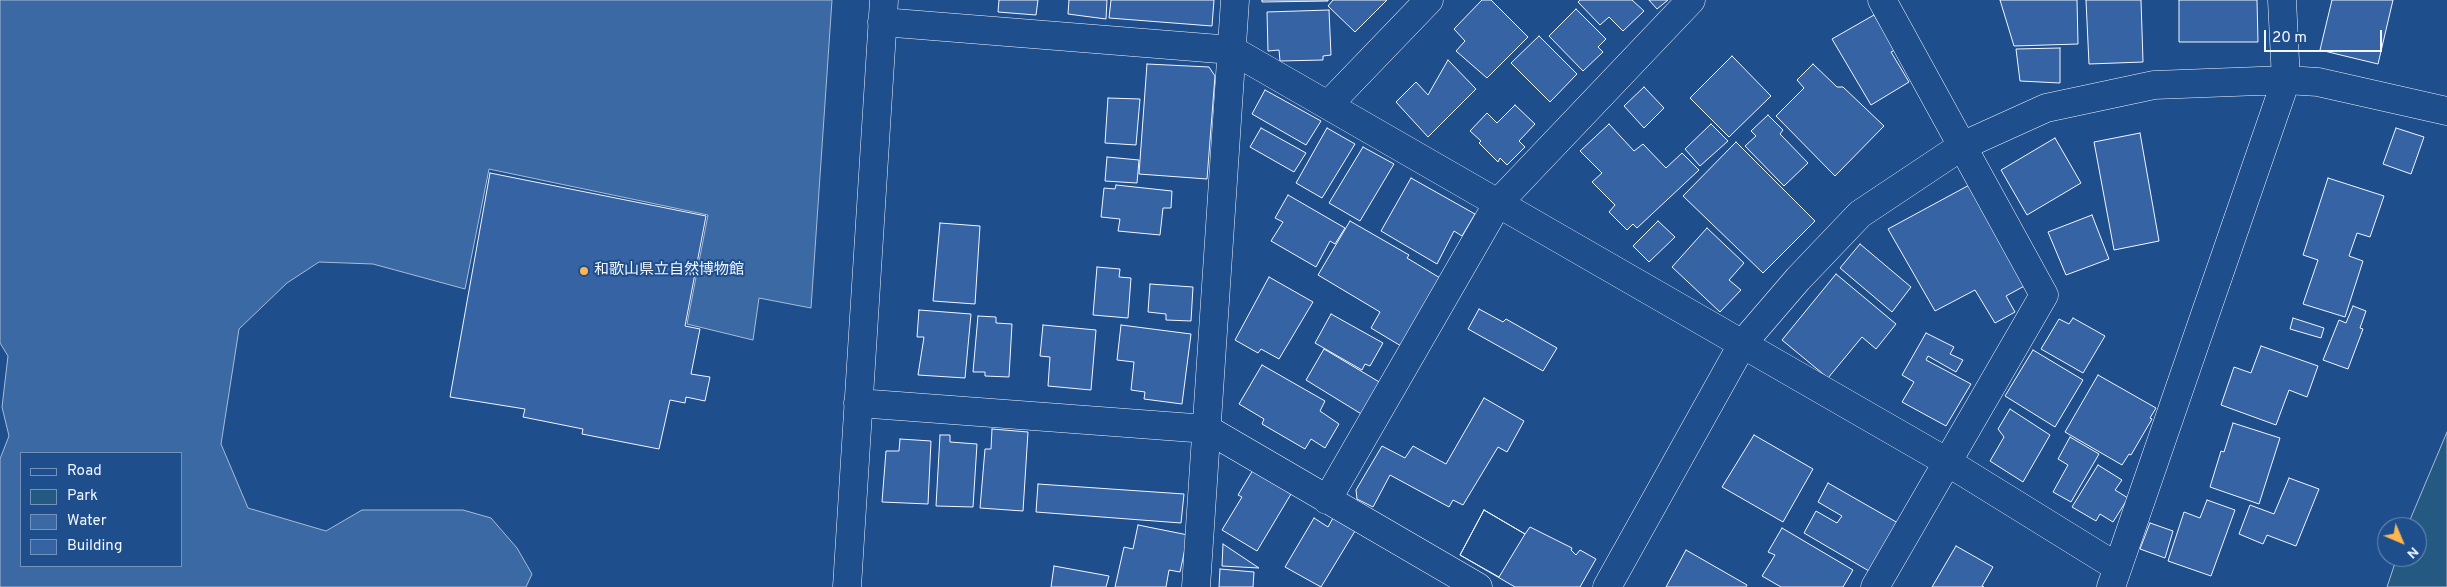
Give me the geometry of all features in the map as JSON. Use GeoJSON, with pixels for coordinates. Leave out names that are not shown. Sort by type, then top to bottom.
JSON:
{"type":"FeatureCollection","features":[{"type":"Feature","properties":{"kind":"street"},"geometry":{"type":"LineString","coordinates":[[1196,587],[1236,0]]}},
{"type":"Feature","properties":{"kind":"street"},"geometry":{"type":"LineString","coordinates":[[1328,105],[1429,0]]}},
{"type":"Feature","properties":{"kind":"street"},"geometry":{"type":"LineString","coordinates":[[1327,500],[1498,203],[1691,0]]}},
{"type":"Feature","properties":{"kind":"street"},"geometry":{"type":"LineString","coordinates":[[1875,587],[1949,463],[2044,295],[1882,0]]}},
{"type":"Feature","properties":{"kind":"street"},"geometry":{"type":"LineString","coordinates":[[847,587],[883,11],[1232,50],[1949,463],[2114,577],[2286,80],[2282,0]]}},
{"type":"Feature","properties":{"kind":"street"},"geometry":{"type":"LineString","coordinates":[[1606,587],[1743,344],[1798,279],[1860,214],[1962,146],[2046,108],[2154,85],[2286,80],[2318,82],[2447,111]]}},
{"type":"Feature","properties":{"kind":"street"},"geometry":{"type":"LineString","coordinates":[[858,403],[1207,430],[1478,587]]}},
{"type":"Feature","properties":{"kind":"green space"},"geometry":{"type":"Polygon","coordinates":[[[2447,432],[2447,587],[2387,587],[2394,567],[2427,567],[2427,517],[2411,517],[2447,432]]]}},
{"type":"Feature","properties":{"kind":"water"},"geometry":{"type":"Polygon","coordinates":[[[0,0],[832,0],[811,308],[759,298],[753,340],[687,324],[708,215],[489,169],[465,289],[373,264],[319,262],[287,283],[239,329],[221,444],[248,508],[326,531],[362,510],[463,510],[491,518],[517,548],[532,574],[526,587],[0,587],[0,459],[9,436],[2,407],[8,356],[0,343],[0,0]]]}},
{"type":"Feature","properties":{"kind":"building"},"geometry":{"type":"Polygon","coordinates":[[[999,0],[1038,0],[1036,15],[998,12],[999,0]]]}},
{"type":"Feature","properties":{"kind":"building"},"geometry":{"type":"Polygon","coordinates":[[[1069,0],[1107,0],[1106,19],[1068,14],[1069,0]]]}},
{"type":"Feature","properties":{"kind":"building"},"geometry":{"type":"Polygon","coordinates":[[[1111,0],[1214,0],[1212,26],[1109,18],[1111,0]]]}},
{"type":"Feature","properties":{"kind":"building"},"geometry":{"type":"Polygon","coordinates":[[[1262,0],[1328,0],[1328,1],[1262,2],[1262,0]]]}},
{"type":"Feature","properties":{"kind":"building"},"geometry":{"type":"Polygon","coordinates":[[[1333,0],[1387,0],[1355,32],[1328,6],[1333,0]]]}},
{"type":"Feature","properties":{"kind":"building"},"geometry":{"type":"Polygon","coordinates":[[[1482,0],[1491,0],[1528,37],[1487,78],[1456,51],[1465,41],[1454,29],[1482,0]]]}},
{"type":"Feature","properties":{"kind":"building"},"geometry":{"type":"Polygon","coordinates":[[[1580,0],[1632,0],[1644,11],[1623,31],[1609,17],[1600,25],[1578,2],[1580,0]]]}},
{"type":"Feature","properties":{"kind":"building"},"geometry":{"type":"Polygon","coordinates":[[[1649,0],[1668,0],[1657,9],[1649,0]]]}},
{"type":"Feature","properties":{"kind":"building"},"geometry":{"type":"Polygon","coordinates":[[[2000,0],[2077,0],[2078,44],[2014,46],[2000,0]]]}},
{"type":"Feature","properties":{"kind":"building"},"geometry":{"type":"Polygon","coordinates":[[[2086,0],[2141,0],[2143,62],[2089,64],[2086,0]]]}},
{"type":"Feature","properties":{"kind":"building"},"geometry":{"type":"Polygon","coordinates":[[[2179,0],[2257,0],[2258,42],[2179,42],[2179,0]]]}},
{"type":"Feature","properties":{"kind":"building"},"geometry":{"type":"Polygon","coordinates":[[[2332,0],[2393,0],[2378,64],[2320,50],[2332,0]]]}},
{"type":"Feature","properties":{"kind":"building"},"geometry":{"type":"Polygon","coordinates":[[[1576,9],[1606,39],[1598,47],[1603,52],[1583,71],[1549,36],[1576,9]]]}},
{"type":"Feature","properties":{"kind":"building"},"geometry":{"type":"Polygon","coordinates":[[[1329,10],[1331,55],[1323,56],[1323,60],[1280,61],[1279,50],[1268,51],[1267,12],[1329,10]]]}},
{"type":"Feature","properties":{"kind":"building"},"geometry":{"type":"Polygon","coordinates":[[[1874,15],[1895,50],[1891,52],[1909,82],[1871,105],[1832,39],[1874,15]]]}},
{"type":"Feature","properties":{"kind":"building"},"geometry":{"type":"Polygon","coordinates":[[[1539,36],[1577,74],[1550,102],[1511,63],[1539,36]]]}},
{"type":"Feature","properties":{"kind":"building"},"geometry":{"type":"Polygon","coordinates":[[[2060,48],[2060,83],[2020,81],[2016,49],[2060,48]]]}},
{"type":"Feature","properties":{"kind":"building"},"geometry":{"type":"Polygon","coordinates":[[[1732,56],[1771,96],[1729,137],[1690,98],[1732,56]]]}},
{"type":"Feature","properties":{"kind":"building"},"geometry":{"type":"Polygon","coordinates":[[[1448,60],[1476,89],[1428,137],[1396,102],[1416,82],[1428,95],[1448,60]]]}},
{"type":"Feature","properties":{"kind":"building"},"geometry":{"type":"Polygon","coordinates":[[[1147,64],[1209,67],[1215,76],[1207,179],[1139,174],[1147,64]]]}},
{"type":"Feature","properties":{"kind":"building"},"geometry":{"type":"Polygon","coordinates":[[[1813,64],[1837,87],[1843,87],[1884,126],[1835,176],[1776,116],[1804,88],[1797,80],[1813,64]]]}},
{"type":"Feature","properties":{"kind":"building"},"geometry":{"type":"Polygon","coordinates":[[[1644,87],[1664,108],[1644,128],[1624,106],[1644,87]]]}},
{"type":"Feature","properties":{"kind":"building"},"geometry":{"type":"Polygon","coordinates":[[[1265,90],[1321,121],[1306,145],[1252,114],[1265,90]]]}},
{"type":"Feature","properties":{"kind":"building"},"geometry":{"type":"Polygon","coordinates":[[[1108,98],[1140,99],[1136,145],[1105,143],[1108,98]]]}},
{"type":"Feature","properties":{"kind":"building"},"geometry":{"type":"Polygon","coordinates":[[[1515,105],[1535,124],[1519,141],[1525,147],[1507,165],[1500,158],[1498,162],[1470,131],[1487,113],[1497,123],[1515,105]]]}},
{"type":"Feature","properties":{"kind":"building"},"geometry":{"type":"Polygon","coordinates":[[[1768,115],[1783,130],[1780,134],[1808,163],[1784,186],[1745,146],[1756,136],[1751,131],[1768,115]]]}},
{"type":"Feature","properties":{"kind":"building"},"geometry":{"type":"Polygon","coordinates":[[[1609,124],[1634,151],[1643,144],[1666,168],[1682,153],[1699,170],[1637,228],[1633,224],[1627,230],[1609,212],[1615,205],[1592,182],[1602,173],[1580,151],[1609,124]]]}},
{"type":"Feature","properties":{"kind":"building"},"geometry":{"type":"Polygon","coordinates":[[[1711,124],[1728,141],[1700,166],[1685,149],[1711,124]]]}},
{"type":"Feature","properties":{"kind":"building"},"geometry":{"type":"Polygon","coordinates":[[[1261,128],[1306,153],[1294,172],[1250,147],[1261,128]]]}},
{"type":"Feature","properties":{"kind":"building"},"geometry":{"type":"Polygon","coordinates":[[[1327,128],[1355,144],[1322,198],[1296,183],[1327,128]]]}},
{"type":"Feature","properties":{"kind":"building"},"geometry":{"type":"Polygon","coordinates":[[[2396,128],[2424,137],[2411,174],[2383,164],[2396,128]]]}},
{"type":"Feature","properties":{"kind":"building"},"geometry":{"type":"Polygon","coordinates":[[[2140,133],[2159,241],[2114,250],[2094,142],[2140,133]]]}},
{"type":"Feature","properties":{"kind":"building"},"geometry":{"type":"Polygon","coordinates":[[[2055,138],[2081,183],[2027,215],[2001,170],[2055,138]]]}},
{"type":"Feature","properties":{"kind":"building"},"geometry":{"type":"Polygon","coordinates":[[[1736,142],[1815,221],[1763,273],[1683,196],[1736,142]]]}},
{"type":"Feature","properties":{"kind":"building"},"geometry":{"type":"Polygon","coordinates":[[[1363,147],[1394,164],[1360,221],[1329,203],[1363,147]]]}},
{"type":"Feature","properties":{"kind":"building"},"geometry":{"type":"Polygon","coordinates":[[[1107,157],[1139,160],[1137,183],[1105,181],[1107,157]]]}},
{"type":"Feature","properties":{"kind":"building","name":"和歌山県立自然博物館"},"geometry":{"type":"Polygon","coordinates":[[[490,173],[706,216],[685,326],[700,329],[691,374],[710,377],[705,401],[686,397],[685,403],[670,400],[659,449],[582,434],[583,429],[523,417],[525,409],[450,397],[490,173]]]}},
{"type":"Feature","properties":{"kind":"building"},"geometry":{"type":"Polygon","coordinates":[[[1411,178],[1475,214],[1462,236],[1454,231],[1437,264],[1381,231],[1411,178]]]}},
{"type":"Feature","properties":{"kind":"building"},"geometry":{"type":"Polygon","coordinates":[[[2328,178],[2384,196],[2370,237],[2357,233],[2349,256],[2363,261],[2345,317],[2303,304],[2318,260],[2303,255],[2328,178]]]}},
{"type":"Feature","properties":{"kind":"building"},"geometry":{"type":"Polygon","coordinates":[[[1973,183],[2028,284],[2006,296],[2015,312],[1995,323],[1975,290],[1935,311],[1888,229],[1973,183]]]}},
{"type":"Feature","properties":{"kind":"building"},"geometry":{"type":"Polygon","coordinates":[[[1116,185],[1172,191],[1171,208],[1163,208],[1160,235],[1118,231],[1120,219],[1101,217],[1104,188],[1115,189],[1116,185]]]}},
{"type":"Feature","properties":{"kind":"building"},"geometry":{"type":"Polygon","coordinates":[[[1288,195],[1345,228],[1335,244],[1330,241],[1316,267],[1271,241],[1283,222],[1275,218],[1288,195]]]}},
{"type":"Feature","properties":{"kind":"building"},"geometry":{"type":"Polygon","coordinates":[[[2092,215],[2109,259],[2066,275],[2048,232],[2092,215]]]}},
{"type":"Feature","properties":{"kind":"building"},"geometry":{"type":"Polygon","coordinates":[[[1350,221],[1409,255],[1407,258],[1445,281],[1401,346],[1371,328],[1380,312],[1318,275],[1350,221]]]}},
{"type":"Feature","properties":{"kind":"building"},"geometry":{"type":"Polygon","coordinates":[[[1658,221],[1675,237],[1649,262],[1633,246],[1658,221]]]}},
{"type":"Feature","properties":{"kind":"building"},"geometry":{"type":"Polygon","coordinates":[[[940,223],[980,226],[975,304],[933,301],[940,223]]]}},
{"type":"Feature","properties":{"kind":"building"},"geometry":{"type":"Polygon","coordinates":[[[1707,228],[1744,263],[1729,280],[1741,290],[1720,312],[1672,267],[1707,228]]]}},
{"type":"Feature","properties":{"kind":"building"},"geometry":{"type":"Polygon","coordinates":[[[1860,244],[1911,287],[1892,312],[1840,268],[1860,244]]]}},
{"type":"Feature","properties":{"kind":"building"},"geometry":{"type":"Polygon","coordinates":[[[1097,267],[1120,269],[1119,277],[1131,278],[1128,318],[1093,315],[1097,267]]]}},
{"type":"Feature","properties":{"kind":"building"},"geometry":{"type":"Polygon","coordinates":[[[1836,274],[1896,324],[1876,349],[1862,337],[1828,378],[1782,340],[1836,274]]]}},
{"type":"Feature","properties":{"kind":"building"},"geometry":{"type":"Polygon","coordinates":[[[1269,277],[1313,302],[1279,359],[1261,349],[1258,353],[1235,340],[1269,277]]]}},
{"type":"Feature","properties":{"kind":"building"},"geometry":{"type":"Polygon","coordinates":[[[1150,284],[1193,287],[1191,321],[1166,320],[1166,314],[1148,312],[1150,284]]]}},
{"type":"Feature","properties":{"kind":"building"},"geometry":{"type":"Polygon","coordinates":[[[2353,306],[2366,311],[2360,328],[2363,329],[2348,369],[2323,360],[2339,320],[2346,323],[2353,306]]]}},
{"type":"Feature","properties":{"kind":"building"},"geometry":{"type":"Polygon","coordinates":[[[1479,309],[1503,322],[1506,319],[1557,348],[1543,371],[1468,329],[1479,309]]]}},
{"type":"Feature","properties":{"kind":"building"},"geometry":{"type":"Polygon","coordinates":[[[919,310],[971,314],[965,378],[918,375],[924,337],[917,337],[919,310]]]}},
{"type":"Feature","properties":{"kind":"building"},"geometry":{"type":"Polygon","coordinates":[[[1331,314],[1383,343],[1370,366],[1365,364],[1362,370],[1315,343],[1331,314]]]}},
{"type":"Feature","properties":{"kind":"building"},"geometry":{"type":"Polygon","coordinates":[[[978,316],[996,317],[996,323],[1012,324],[1009,377],[985,376],[985,372],[973,372],[978,316]]]}},
{"type":"Feature","properties":{"kind":"building"},"geometry":{"type":"Polygon","coordinates":[[[2073,318],[2105,336],[2083,373],[2041,349],[2059,319],[2069,324],[2073,318]]]}},
{"type":"Feature","properties":{"kind":"building"},"geometry":{"type":"Polygon","coordinates":[[[2293,318],[2324,328],[2321,338],[2290,329],[2293,318]]]}},
{"type":"Feature","properties":{"kind":"building"},"geometry":{"type":"Polygon","coordinates":[[[1043,325],[1096,330],[1091,390],[1048,386],[1050,357],[1040,356],[1043,325]]]}},
{"type":"Feature","properties":{"kind":"building"},"geometry":{"type":"Polygon","coordinates":[[[1121,325],[1191,334],[1182,404],[1144,399],[1145,392],[1131,390],[1134,362],[1117,360],[1121,325]]]}},
{"type":"Feature","properties":{"kind":"building"},"geometry":{"type":"Polygon","coordinates":[[[1926,333],[1954,347],[1950,354],[1963,360],[1956,372],[1928,356],[1926,360],[1971,384],[1946,426],[1902,402],[1914,382],[1902,375],[1926,333]]]}},
{"type":"Feature","properties":{"kind":"building"},"geometry":{"type":"Polygon","coordinates":[[[2261,346],[2318,366],[2307,397],[2289,390],[2276,425],[2221,405],[2234,367],[2251,373],[2261,346]]]}},
{"type":"Feature","properties":{"kind":"building"},"geometry":{"type":"Polygon","coordinates":[[[1324,349],[1381,383],[1363,415],[1306,380],[1324,349]]]}},
{"type":"Feature","properties":{"kind":"building"},"geometry":{"type":"Polygon","coordinates":[[[2033,350],[2083,380],[2055,427],[2005,396],[2033,350]]]}},
{"type":"Feature","properties":{"kind":"building"},"geometry":{"type":"Polygon","coordinates":[[[1262,365],[1325,401],[1320,411],[1339,424],[1325,448],[1311,439],[1305,449],[1262,424],[1264,419],[1239,404],[1262,365]]]}},
{"type":"Feature","properties":{"kind":"building"},"geometry":{"type":"Polygon","coordinates":[[[2098,375],[2156,408],[2150,418],[2152,419],[2131,455],[2129,454],[2122,465],[2065,432],[2098,375]]]}},
{"type":"Feature","properties":{"kind":"building"},"geometry":{"type":"Polygon","coordinates":[[[1484,398],[1524,421],[1507,452],[1498,447],[1463,505],[1453,500],[1449,507],[1390,475],[1373,507],[1357,499],[1356,490],[1382,446],[1405,458],[1413,446],[1446,464],[1484,398]]]}},
{"type":"Feature","properties":{"kind":"building"},"geometry":{"type":"Polygon","coordinates":[[[2010,409],[2050,435],[2023,482],[1990,461],[2004,437],[1998,429],[2010,409]]]}},
{"type":"Feature","properties":{"kind":"building"},"geometry":{"type":"Polygon","coordinates":[[[2233,423],[2280,438],[2259,504],[2210,487],[2221,451],[2224,452],[2233,423]]]}},
{"type":"Feature","properties":{"kind":"building"},"geometry":{"type":"Polygon","coordinates":[[[992,429],[1028,432],[1023,511],[980,508],[985,449],[991,449],[992,429]]]}},
{"type":"Feature","properties":{"kind":"building"},"geometry":{"type":"Polygon","coordinates":[[[940,435],[950,435],[950,442],[977,444],[973,507],[936,506],[940,435]]]}},
{"type":"Feature","properties":{"kind":"building"},"geometry":{"type":"Polygon","coordinates":[[[1754,435],[1813,469],[1783,522],[1722,487],[1754,435]]]}},
{"type":"Feature","properties":{"kind":"building"},"geometry":{"type":"Polygon","coordinates":[[[2070,437],[2099,454],[2071,502],[2053,492],[2068,465],[2058,459],[2070,437]]]}},
{"type":"Feature","properties":{"kind":"building"},"geometry":{"type":"Polygon","coordinates":[[[900,439],[931,441],[928,504],[882,502],[886,451],[899,451],[900,439]]]}},
{"type":"Feature","properties":{"kind":"building"},"geometry":{"type":"Polygon","coordinates":[[[2098,465],[2122,480],[2115,490],[2128,498],[2113,522],[2100,514],[2096,521],[2072,507],[2098,465]]]}},
{"type":"Feature","properties":{"kind":"building"},"geometry":{"type":"Polygon","coordinates":[[[1253,470],[1291,494],[1257,551],[1222,530],[1242,497],[1238,495],[1253,470]]]}},
{"type":"Feature","properties":{"kind":"building"},"geometry":{"type":"Polygon","coordinates":[[[2289,478],[2319,489],[2296,546],[2267,535],[2263,544],[2239,534],[2250,505],[2274,514],[2289,478]]]}},
{"type":"Feature","properties":{"kind":"building"},"geometry":{"type":"Polygon","coordinates":[[[1828,483],[1898,523],[1869,571],[1804,533],[1816,511],[1837,523],[1842,516],[1818,502],[1828,483]]]}},
{"type":"Feature","properties":{"kind":"building"},"geometry":{"type":"Polygon","coordinates":[[[1038,484],[1184,494],[1181,523],[1036,512],[1038,484]]]}},
{"type":"Feature","properties":{"kind":"building"},"geometry":{"type":"Polygon","coordinates":[[[2207,500],[2235,510],[2211,576],[2168,561],[2184,512],[2200,518],[2207,500]]]}},
{"type":"Feature","properties":{"kind":"building"},"geometry":{"type":"Polygon","coordinates":[[[1484,510],[1525,534],[1499,577],[1460,555],[1484,510]]]}},
{"type":"Feature","properties":{"kind":"building"},"geometry":{"type":"Polygon","coordinates":[[[1484,510],[1525,534],[1530,527],[1572,548],[1571,550],[1576,555],[1580,550],[1596,559],[1580,587],[1515,587],[1460,555],[1484,510]]]}},
{"type":"Feature","properties":{"kind":"building"},"geometry":{"type":"Polygon","coordinates":[[[1314,518],[1328,527],[1333,518],[1355,531],[1321,587],[1285,567],[1314,518]]]}},
{"type":"Feature","properties":{"kind":"building"},"geometry":{"type":"Polygon","coordinates":[[[2150,523],[2173,531],[2165,558],[2140,549],[2150,523]]]}},
{"type":"Feature","properties":{"kind":"building"},"geometry":{"type":"Polygon","coordinates":[[[1138,525],[1188,535],[1180,572],[1169,570],[1166,587],[1115,587],[1124,547],[1133,549],[1138,525]]]}},
{"type":"Feature","properties":{"kind":"building"},"geometry":{"type":"Polygon","coordinates":[[[1782,528],[1853,570],[1843,587],[1781,587],[1762,576],[1775,555],[1768,552],[1782,528]]]}},
{"type":"Feature","properties":{"kind":"building"},"geometry":{"type":"Polygon","coordinates":[[[1223,544],[1259,568],[1222,566],[1223,544]]]}},
{"type":"Feature","properties":{"kind":"building"},"geometry":{"type":"Polygon","coordinates":[[[1956,546],[1993,567],[1982,586],[1984,587],[1932,587],[1956,546]]]}},
{"type":"Feature","properties":{"kind":"building"},"geometry":{"type":"Polygon","coordinates":[[[1686,550],[1747,585],[1746,587],[1666,587],[1686,550]]]}},
{"type":"Feature","properties":{"kind":"building"},"geometry":{"type":"Polygon","coordinates":[[[1054,566],[1109,576],[1106,587],[1051,587],[1054,566]]]}},
{"type":"Feature","properties":{"kind":"building"},"geometry":{"type":"Polygon","coordinates":[[[1220,569],[1254,572],[1253,587],[1219,587],[1220,569]]]}},
{"type":"Feature","properties":{"kind":"place","name":"和歌山県立自然博物館"},"geometry":{"type":"Point","coordinates":[584,271]}}]}
